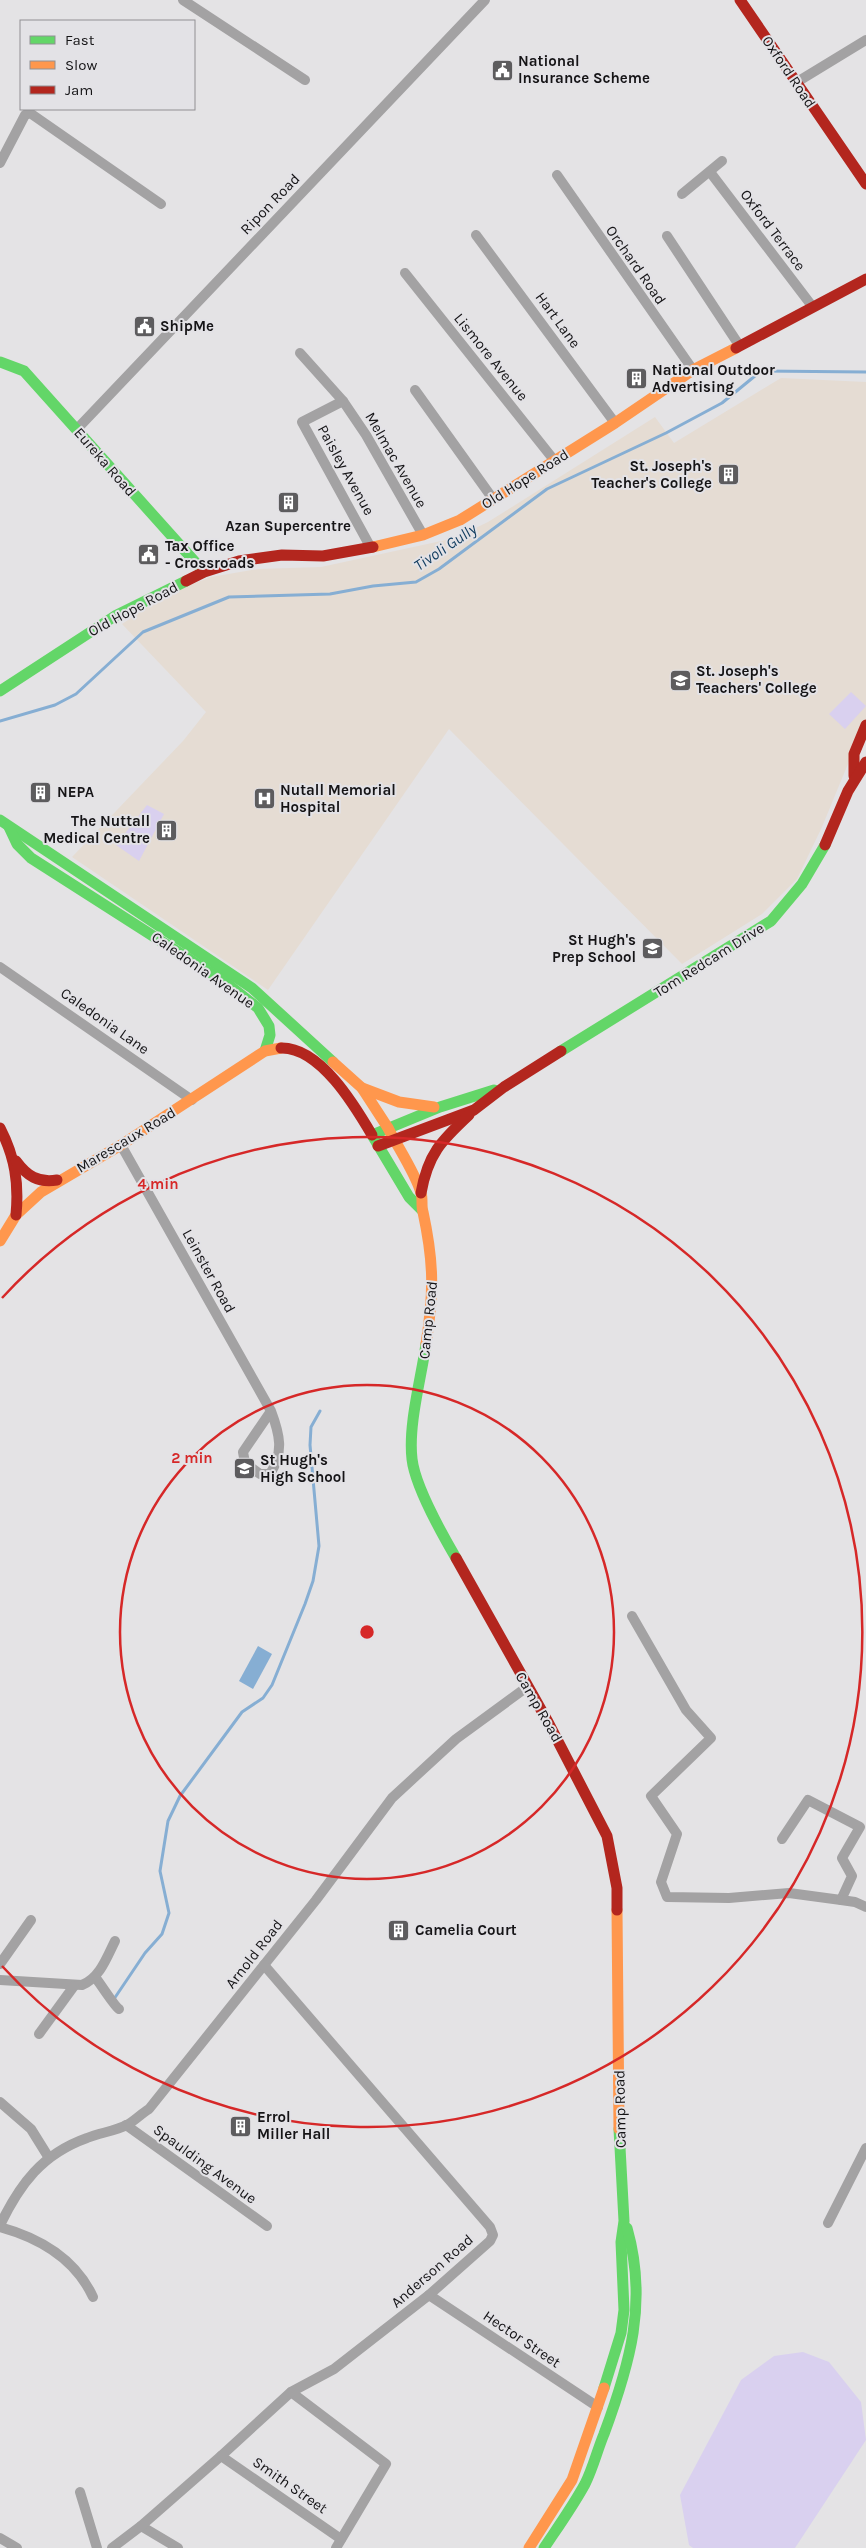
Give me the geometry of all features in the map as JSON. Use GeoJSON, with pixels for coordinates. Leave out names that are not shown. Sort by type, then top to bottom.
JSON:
{"type":"FeatureCollection","features":[{"type":"Feature","properties":{"kind":"main road","name":"Oxford Road"},"geometry":{"type":"LineString","coordinates":[[740,0],[866,184]]}},
{"type":"Feature","properties":{"kind":"main road","name":"Oxford Road"},"geometry":{"type":"LineString","coordinates":[[838,143],[866,175]]}},
{"type":"Feature","properties":{"kind":"main road","name":"Old Hope Road"},"geometry":{"type":"LineString","coordinates":[[0,691],[115,616],[204,572],[240,561],[282,555],[323,556],[371,548],[423,535],[460,520],[615,423],[693,370],[866,279]]}},
{"type":"Feature","properties":{"kind":"main road","name":"Eureka Road"},"geometry":{"type":"LineString","coordinates":[[0,362],[24,371],[77,429],[116,476],[204,572]]}},
{"type":"Feature","properties":{"kind":"main road","name":"Tom Redcam Drive"},"geometry":{"type":"LineString","coordinates":[[854,776],[854,754],[866,725]]}},
{"type":"Feature","properties":{"kind":"main road","name":"Tom Redcam Drive"},"geometry":{"type":"LineString","coordinates":[[378,1146],[394,1138],[474,1110],[504,1088],[771,922],[806,882],[827,842],[854,776],[866,762]]}},
{"type":"Feature","properties":{"kind":"main road","name":"Caledonia Avenue"},"geometry":{"type":"LineString","coordinates":[[3,823],[17,844],[31,858],[219,978],[258,1008],[269,1026],[270,1035],[265,1052]]}},
{"type":"Feature","properties":{"kind":"main road","name":"Caledonia Avenue"},"geometry":{"type":"LineString","coordinates":[[3,823],[252,988],[362,1088],[388,1128]]}},
{"type":"Feature","properties":{"kind":"main road"},"geometry":{"type":"LineString","coordinates":[[265,1052],[289,1048],[301,1052],[313,1060],[358,1112],[378,1146]]}},
{"type":"Feature","properties":{"kind":"main road","name":"Marescaux Road"},"geometry":{"type":"LineString","coordinates":[[0,1241],[16,1215],[41,1192],[60,1179],[121,1145],[265,1052]]}},
{"type":"Feature","properties":{"kind":"main road"},"geometry":{"type":"LineString","coordinates":[[362,1088],[408,1104],[440,1107]]}},
{"type":"Feature","properties":{"kind":"main road","name":"Tom Redcam Drive"},"geometry":{"type":"LineString","coordinates":[[372,1135],[440,1107],[504,1088]]}},
{"type":"Feature","properties":{"kind":"main road"},"geometry":{"type":"LineString","coordinates":[[421,1193],[426,1164],[433,1150],[474,1110]]}},
{"type":"Feature","properties":{"kind":"main road"},"geometry":{"type":"LineString","coordinates":[[0,1128],[15,1160],[26,1175],[34,1180],[51,1182],[60,1179]]}},
{"type":"Feature","properties":{"kind":"main road","name":"Camp Road"},"geometry":{"type":"LineString","coordinates":[[388,1128],[421,1193],[422,1210],[430,1236],[433,1274],[431,1313],[412,1434],[412,1460],[424,1495],[446,1541],[548,1722],[606,1836],[617,1888],[619,2123],[624,2221],[621,2242],[624,2310],[621,2332],[598,2407],[572,2480],[529,2548]]}},
{"type":"Feature","properties":{"kind":"main road","name":"Camp Road"},"geometry":{"type":"LineString","coordinates":[[378,1146],[409,1197],[422,1210]]}},
{"type":"Feature","properties":{"kind":"main road"},"geometry":{"type":"LineString","coordinates":[[15,1160],[19,1186],[16,1215]]}},
{"type":"Feature","properties":{"kind":"main road","name":"Camp Road"},"geometry":{"type":"LineString","coordinates":[[544,2548],[584,2485],[611,2416],[632,2351],[637,2307],[636,2273],[632,2242],[624,2221]]}},
{"type":"Feature","properties":{"kind":"street"},"geometry":{"type":"LineString","coordinates":[[183,0],[305,80]]}},
{"type":"Feature","properties":{"kind":"street","name":"Ripon Road"},"geometry":{"type":"LineString","coordinates":[[77,429],[485,0]]}},
{"type":"Feature","properties":{"kind":"street"},"geometry":{"type":"LineString","coordinates":[[797,82],[866,40]]}},
{"type":"Feature","properties":{"kind":"street"},"geometry":{"type":"LineString","coordinates":[[0,163],[25,115],[30,113],[161,204]]}},
{"type":"Feature","properties":{"kind":"street"},"geometry":{"type":"LineString","coordinates":[[682,194],[722,161]]}},
{"type":"Feature","properties":{"kind":"street","name":"Oxford Terrace"},"geometry":{"type":"LineString","coordinates":[[710,172],[812,306]]}},
{"type":"Feature","properties":{"kind":"street","name":"Orchard Road"},"geometry":{"type":"LineString","coordinates":[[557,175],[693,370]]}},
{"type":"Feature","properties":{"kind":"street","name":"Hart Lane"},"geometry":{"type":"LineString","coordinates":[[476,235],[615,423]]}},
{"type":"Feature","properties":{"kind":"street"},"geometry":{"type":"LineString","coordinates":[[667,236],[739,345]]}},
{"type":"Feature","properties":{"kind":"street","name":"Lismore Avenue"},"geometry":{"type":"LineString","coordinates":[[405,273],[554,460]]}},
{"type":"Feature","properties":{"kind":"street","name":"Melmac Avenue"},"geometry":{"type":"LineString","coordinates":[[300,353],[343,400],[366,435],[423,535]]}},
{"type":"Feature","properties":{"kind":"street"},"geometry":{"type":"LineString","coordinates":[[415,390],[492,499]]}},
{"type":"Feature","properties":{"kind":"street","name":"Paisley Avenue"},"geometry":{"type":"LineString","coordinates":[[343,400],[302,422],[371,548]]}},
{"type":"Feature","properties":{"kind":"street","name":"Caledonia Lane"},"geometry":{"type":"LineString","coordinates":[[0,967],[192,1100]]}},
{"type":"Feature","properties":{"kind":"street","name":"Leinster Road"},"geometry":{"type":"LineString","coordinates":[[121,1145],[271,1411],[279,1430],[280,1452],[270,1474],[260,1474],[245,1463],[243,1452],[271,1411]]}},
{"type":"Feature","properties":{"kind":"street"},"geometry":{"type":"LineString","coordinates":[[632,1616],[686,1710],[711,1738],[651,1796],[677,1834],[660,1882],[667,1897],[729,1898],[790,1893],[855,1902],[866,1907]]}},
{"type":"Feature","properties":{"kind":"street","name":"Arnold Road"},"geometry":{"type":"LineString","coordinates":[[0,2226],[14,2196],[32,2172],[49,2158],[84,2139],[126,2125],[148,2109],[316,1900],[392,1798],[456,1739],[527,1687]]}},
{"type":"Feature","properties":{"kind":"street"},"geometry":{"type":"LineString","coordinates":[[782,1839],[808,1800],[860,1827],[842,1858],[852,1876],[841,1900]]}},
{"type":"Feature","properties":{"kind":"street"},"geometry":{"type":"LineString","coordinates":[[0,1964],[31,1920]]}},
{"type":"Feature","properties":{"kind":"street"},"geometry":{"type":"LineString","coordinates":[[0,1980],[74,1986],[90,1982],[95,1977],[115,1941]]}},
{"type":"Feature","properties":{"kind":"street","name":"Anderson Road"},"geometry":{"type":"LineString","coordinates":[[112,2548],[141,2526],[291,2392],[334,2369],[430,2296],[490,2241],[493,2235],[492,2229],[264,1965]]}},
{"type":"Feature","properties":{"kind":"street"},"geometry":{"type":"LineString","coordinates":[[95,1977],[109,1993],[114,2006],[119,2009]]}},
{"type":"Feature","properties":{"kind":"street"},"geometry":{"type":"LineString","coordinates":[[39,2034],[74,1986]]}},
{"type":"Feature","properties":{"kind":"street"},"geometry":{"type":"LineString","coordinates":[[0,2102],[31,2129],[49,2158]]}},
{"type":"Feature","properties":{"kind":"street","name":"Spaulding Avenue"},"geometry":{"type":"LineString","coordinates":[[126,2125],[267,2226]]}},
{"type":"Feature","properties":{"kind":"street"},"geometry":{"type":"LineString","coordinates":[[828,2223],[866,2148]]}},
{"type":"Feature","properties":{"kind":"street"},"geometry":{"type":"LineString","coordinates":[[0,2226],[44,2243],[85,2279],[93,2296]]}},
{"type":"Feature","properties":{"kind":"street","name":"Hector Street"},"geometry":{"type":"LineString","coordinates":[[430,2296],[598,2407]]}},
{"type":"Feature","properties":{"kind":"street"},"geometry":{"type":"LineString","coordinates":[[291,2392],[386,2464],[338,2544]]}},
{"type":"Feature","properties":{"kind":"street","name":"Smith Street"},"geometry":{"type":"LineString","coordinates":[[221,2456],[338,2544]]}},
{"type":"Feature","properties":{"kind":"street"},"geometry":{"type":"LineString","coordinates":[[80,2492],[97,2548]]}},
{"type":"Feature","properties":{"kind":"street"},"geometry":{"type":"LineString","coordinates":[[141,2526],[178,2548]]}},
{"type":"Feature","properties":{"kind":"street"},"geometry":{"type":"LineString","coordinates":[[0,2538],[17,2548]]}},
{"type":"Feature","properties":{"kind":"shaded area","name":"St. Joseph's Teachers' College"},"geometry":{"type":"Polygon","coordinates":[[[781,378],[866,382],[866,720],[822,827],[797,879],[762,914],[682,964],[449,729],[268,990],[72,857],[183,741],[206,712],[122,624],[167,594],[211,577],[258,569],[321,567],[455,538],[488,522],[655,417],[674,443],[781,378]]]}},
{"type":"Feature","properties":{"kind":"shaded area"},"geometry":{"type":"Polygon","coordinates":[[[851,692],[866,706],[845,729],[829,714],[851,692]]]}},
{"type":"Feature","properties":{"kind":"shaded area"},"geometry":{"type":"Polygon","coordinates":[[[147,805],[164,814],[139,861],[116,845],[147,805]]]}},
{"type":"Feature","properties":{"kind":"shaded area"},"geometry":{"type":"Polygon","coordinates":[[[803,2352],[829,2362],[861,2402],[866,2440],[795,2548],[693,2548],[689,2545],[680,2495],[741,2380],[774,2356],[803,2352]]]}},
{"type":"Feature","properties":{"kind":"water"},"geometry":{"type":"Polygon","coordinates":[[[258,1646],[272,1654],[253,1689],[239,1681],[258,1646]]]}},
{"type":"Feature","properties":{"kind":"waterway","name":"Tivoli Gully"},"geometry":{"type":"LineString","coordinates":[[0,721],[55,705],[76,694],[143,632],[229,597],[330,594],[373,586],[416,582],[439,569],[547,489],[666,433],[722,403],[761,371],[866,372]]}},
{"type":"Feature","properties":{"kind":"waterway"},"geometry":{"type":"LineString","coordinates":[[114,1999],[145,1953],[162,1934],[169,1913],[160,1871],[168,1821],[180,1796],[242,1712],[263,1698],[272,1685],[305,1604],[313,1581],[319,1546],[310,1445],[311,1427],[320,1411]]}},
{"type":"Feature","properties":{"kind":"traffic: fast"},"geometry":{"type":"LineString","coordinates":[[0,362],[24,371],[204,572]]}},
{"type":"Feature","properties":{"kind":"traffic: fast"},"geometry":{"type":"LineString","coordinates":[[0,691],[115,616],[186,581]]}},
{"type":"Feature","properties":{"kind":"traffic: fast"},"geometry":{"type":"LineString","coordinates":[[0,820],[252,988],[333,1062]]}},
{"type":"Feature","properties":{"kind":"traffic: fast"},"geometry":{"type":"LineString","coordinates":[[9,827],[17,844],[31,858],[225,982],[258,1008],[269,1026],[270,1035],[265,1051]]}},
{"type":"Feature","properties":{"kind":"traffic: fast"},"geometry":{"type":"LineString","coordinates":[[561,1051],[771,921],[802,884],[825,845]]}},
{"type":"Feature","properties":{"kind":"traffic: fast"},"geometry":{"type":"LineString","coordinates":[[422,1210],[409,1197],[372,1135],[440,1107],[494,1090]]}},
{"type":"Feature","properties":{"kind":"traffic: fast"},"geometry":{"type":"LineString","coordinates":[[426,1344],[413,1417],[412,1459],[424,1496],[456,1558]]}},
{"type":"Feature","properties":{"kind":"traffic: fast"},"geometry":{"type":"LineString","coordinates":[[604,2388],[621,2333],[624,2310],[621,2242],[624,2221],[619,2129]]}},
{"type":"Feature","properties":{"kind":"traffic: fast"},"geometry":{"type":"LineString","coordinates":[[544,2548],[576,2500],[588,2478],[622,2383],[633,2332],[636,2307],[633,2255],[627,2228]]}},
{"type":"Feature","properties":{"kind":"traffic: slow"},"geometry":{"type":"LineString","coordinates":[[373,547],[423,535],[460,520],[615,423],[693,370],[736,348]]}},
{"type":"Feature","properties":{"kind":"traffic: slow"},"geometry":{"type":"LineString","coordinates":[[0,1241],[16,1215],[41,1192],[121,1145],[265,1051],[281,1048]]}},
{"type":"Feature","properties":{"kind":"traffic: slow"},"geometry":{"type":"LineString","coordinates":[[333,1062],[362,1088],[388,1128]]}},
{"type":"Feature","properties":{"kind":"traffic: slow"},"geometry":{"type":"LineString","coordinates":[[362,1088],[399,1102],[434,1107]]}},
{"type":"Feature","properties":{"kind":"traffic: slow"},"geometry":{"type":"LineString","coordinates":[[388,1128],[415,1177],[422,1195],[422,1210],[427,1230],[432,1278],[426,1344]]}},
{"type":"Feature","properties":{"kind":"traffic: slow"},"geometry":{"type":"LineString","coordinates":[[617,1910],[619,2129]]}},
{"type":"Feature","properties":{"kind":"traffic: slow"},"geometry":{"type":"LineString","coordinates":[[529,2548],[572,2480],[604,2388]]}},
{"type":"Feature","properties":{"kind":"traffic: jam"},"geometry":{"type":"LineString","coordinates":[[740,0],[866,184]]}},
{"type":"Feature","properties":{"kind":"traffic: jam"},"geometry":{"type":"LineString","coordinates":[[736,348],[866,279]]}},
{"type":"Feature","properties":{"kind":"traffic: jam"},"geometry":{"type":"LineString","coordinates":[[186,581],[204,572],[239,561],[282,555],[323,556],[373,547]]}},
{"type":"Feature","properties":{"kind":"traffic: jam"},"geometry":{"type":"LineString","coordinates":[[854,776],[854,754],[866,725]]}},
{"type":"Feature","properties":{"kind":"traffic: jam"},"geometry":{"type":"LineString","coordinates":[[825,845],[848,791],[866,762]]}},
{"type":"Feature","properties":{"kind":"traffic: jam"},"geometry":{"type":"LineString","coordinates":[[281,1048],[295,1050],[309,1057],[322,1067],[346,1094],[372,1135]]}},
{"type":"Feature","properties":{"kind":"traffic: jam"},"geometry":{"type":"LineString","coordinates":[[378,1146],[474,1110],[504,1087],[561,1051]]}},
{"type":"Feature","properties":{"kind":"traffic: jam"},"geometry":{"type":"LineString","coordinates":[[421,1193],[428,1168],[437,1149],[469,1115]]}},
{"type":"Feature","properties":{"kind":"traffic: jam"},"geometry":{"type":"LineString","coordinates":[[0,1128],[15,1170],[17,1192],[16,1215]]}},
{"type":"Feature","properties":{"kind":"traffic: jam"},"geometry":{"type":"LineString","coordinates":[[16,1161],[24,1171],[34,1177],[50,1181],[57,1180]]}},
{"type":"Feature","properties":{"kind":"traffic: jam"},"geometry":{"type":"LineString","coordinates":[[456,1558],[548,1722],[607,1836],[617,1888],[617,1910]]}},
{"type":"Feature","properties":{"kind":"place","name":"National Insurance Scheme"},"geometry":{"type":"Point","coordinates":[502,70]}},
{"type":"Feature","properties":{"kind":"place","name":"ShipMe"},"geometry":{"type":"Point","coordinates":[144,326]}},
{"type":"Feature","properties":{"kind":"place","name":"National Outdoor Advertising"},"geometry":{"type":"Point","coordinates":[636,379]}},
{"type":"Feature","properties":{"kind":"place","name":"St. Joseph's Teacher's College"},"geometry":{"type":"Point","coordinates":[728,475]}},
{"type":"Feature","properties":{"kind":"place","name":"Azan Supercentre"},"geometry":{"type":"Point","coordinates":[288,503]}},
{"type":"Feature","properties":{"kind":"place","name":"Tax Office - Crossroads"},"geometry":{"type":"Point","coordinates":[149,555]}},
{"type":"Feature","properties":{"kind":"place","name":"St. Joseph's Teachers' College"},"geometry":{"type":"Point","coordinates":[680,680]}},
{"type":"Feature","properties":{"kind":"place","name":"NEPA"},"geometry":{"type":"Point","coordinates":[41,792]}},
{"type":"Feature","properties":{"kind":"place","name":"Nutall Memorial Hospital"},"geometry":{"type":"Point","coordinates":[264,799]}},
{"type":"Feature","properties":{"kind":"place","name":"The Nuttall Medical Centre"},"geometry":{"type":"Point","coordinates":[166,830]}},
{"type":"Feature","properties":{"kind":"place","name":"St Hugh's Prep School"},"geometry":{"type":"Point","coordinates":[652,949]}},
{"type":"Feature","properties":{"kind":"place","name":"St Hugh's High School"},"geometry":{"type":"Point","coordinates":[244,1469]}},
{"type":"Feature","properties":{"kind":"place","name":"Camelia Court"},"geometry":{"type":"Point","coordinates":[399,1930]}},
{"type":"Feature","properties":{"kind":"place","name":"Errol Miller Hall"},"geometry":{"type":"Point","coordinates":[241,2126]}}]}
